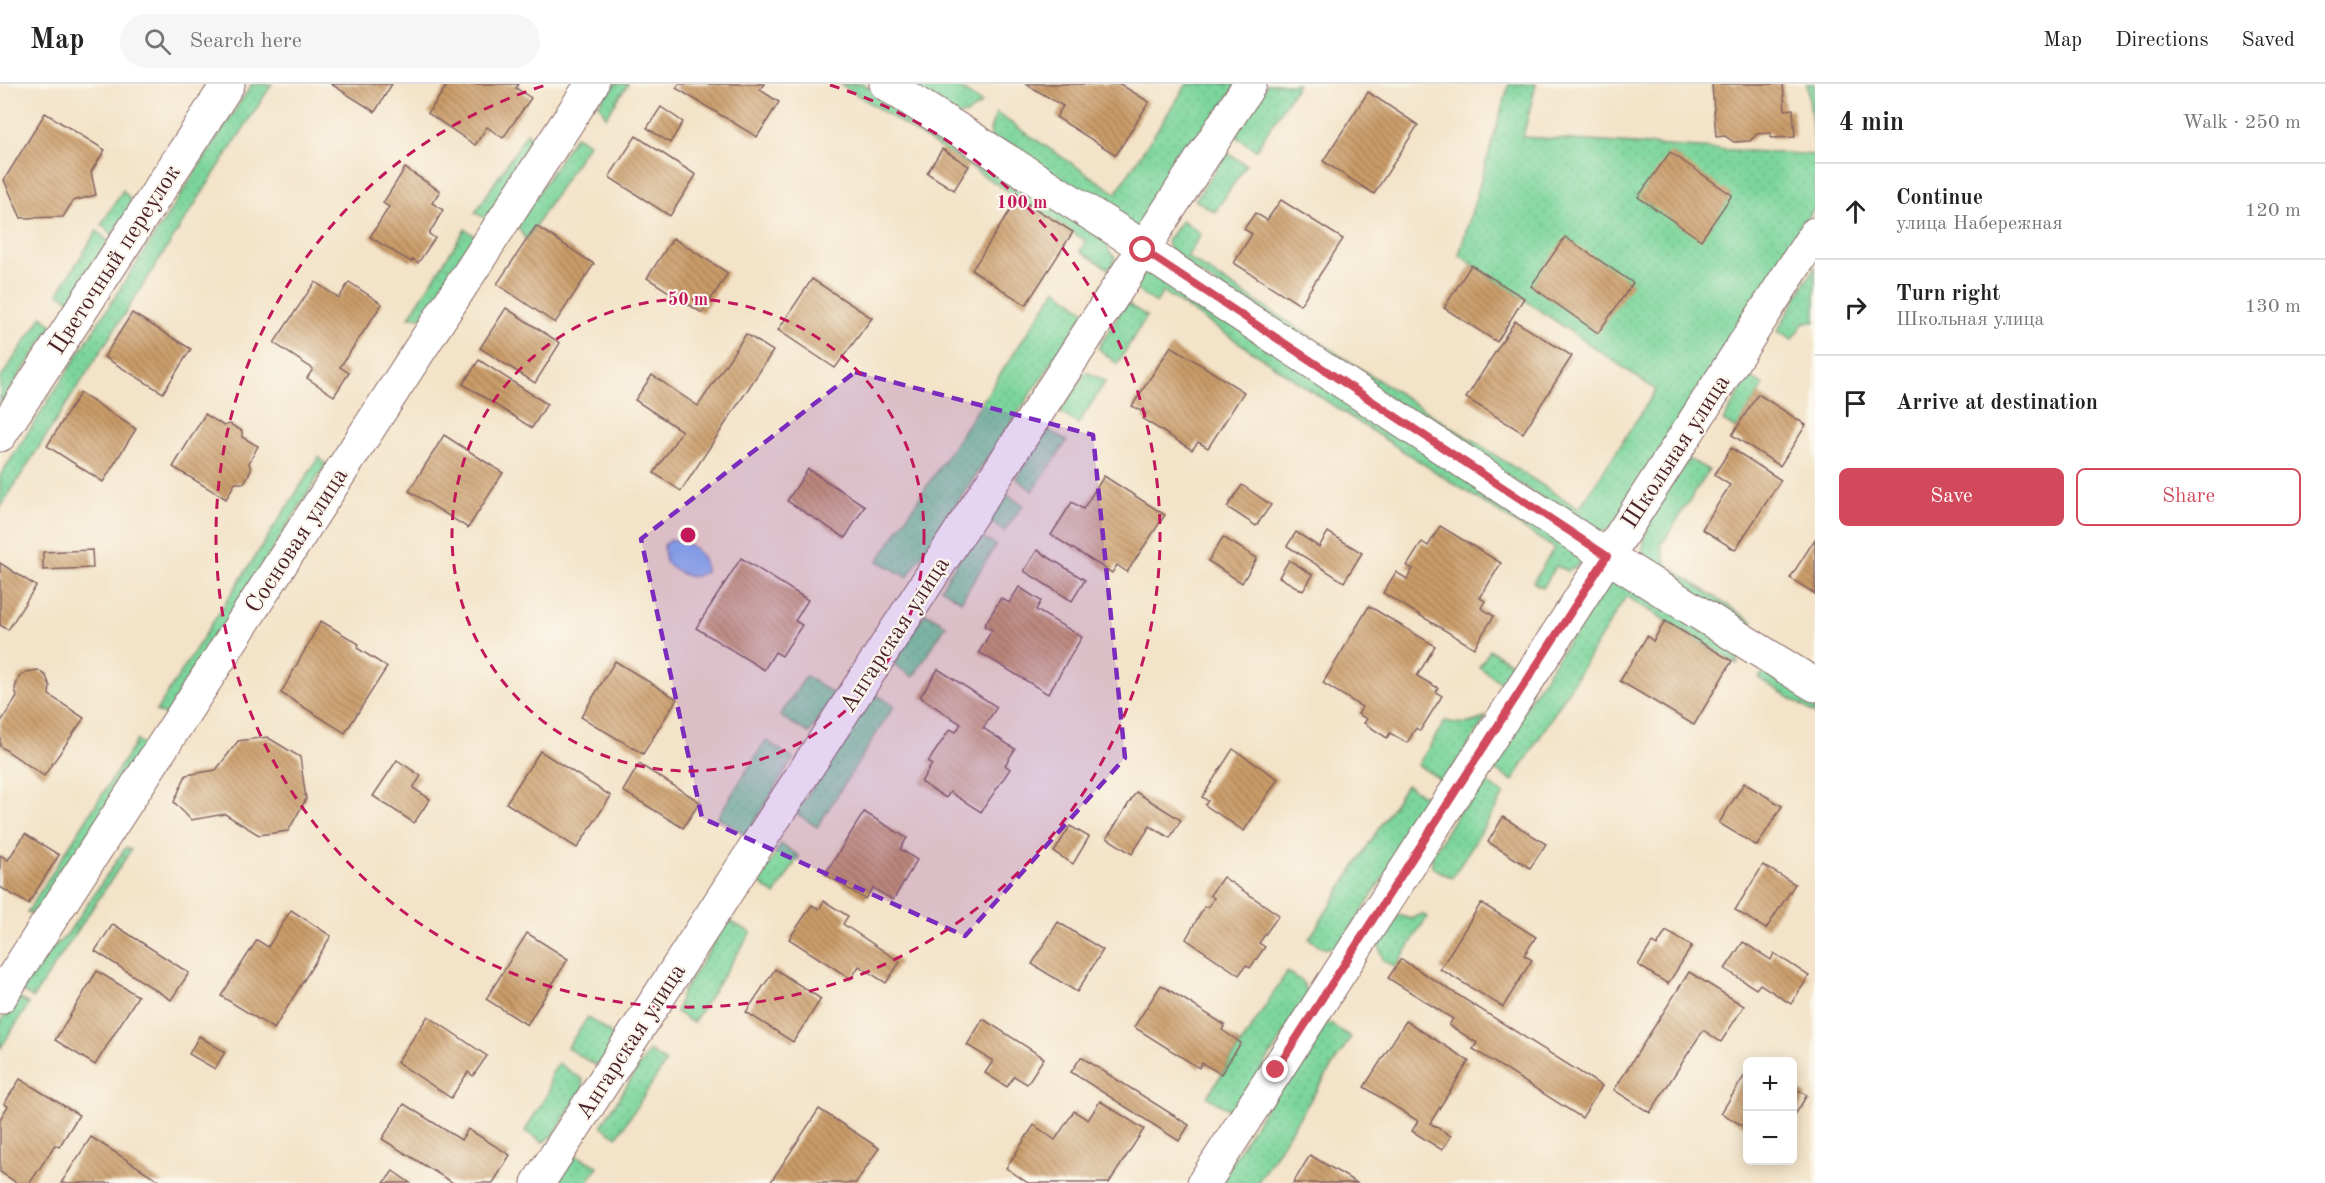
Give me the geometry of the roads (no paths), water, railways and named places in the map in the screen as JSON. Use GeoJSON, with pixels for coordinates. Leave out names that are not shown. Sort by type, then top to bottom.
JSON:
{"type":"FeatureCollection","features":[{"type":"Feature","properties":{"kind":"street","name":"Цветочный переулок"},"geometry":{"type":"LineString","coordinates":[[0,435],[228,84]]}},
{"type":"Feature","properties":{"kind":"street","name":"Сосновая улица"},"geometry":{"type":"LineString","coordinates":[[0,997],[592,84]]}},
{"type":"Feature","properties":{"kind":"street"},"geometry":{"type":"LineString","coordinates":[[886,84],[1144,249],[1607,556],[1815,685]]}},
{"type":"Feature","properties":{"kind":"street","name":"Ангарская улица"},"geometry":{"type":"LineString","coordinates":[[538,1183],[1250,84]]}},
{"type":"Feature","properties":{"kind":"street","name":"Школьная улица"},"geometry":{"type":"LineString","coordinates":[[1204,1183],[1815,234]]}},
{"type":"Feature","properties":{"kind":"water"},"geometry":{"type":"Polygon","coordinates":[[[671,540],[684,542],[696,549],[703,559],[705,572],[694,576],[684,575],[665,562],[664,545],[671,540]]]}}]}
